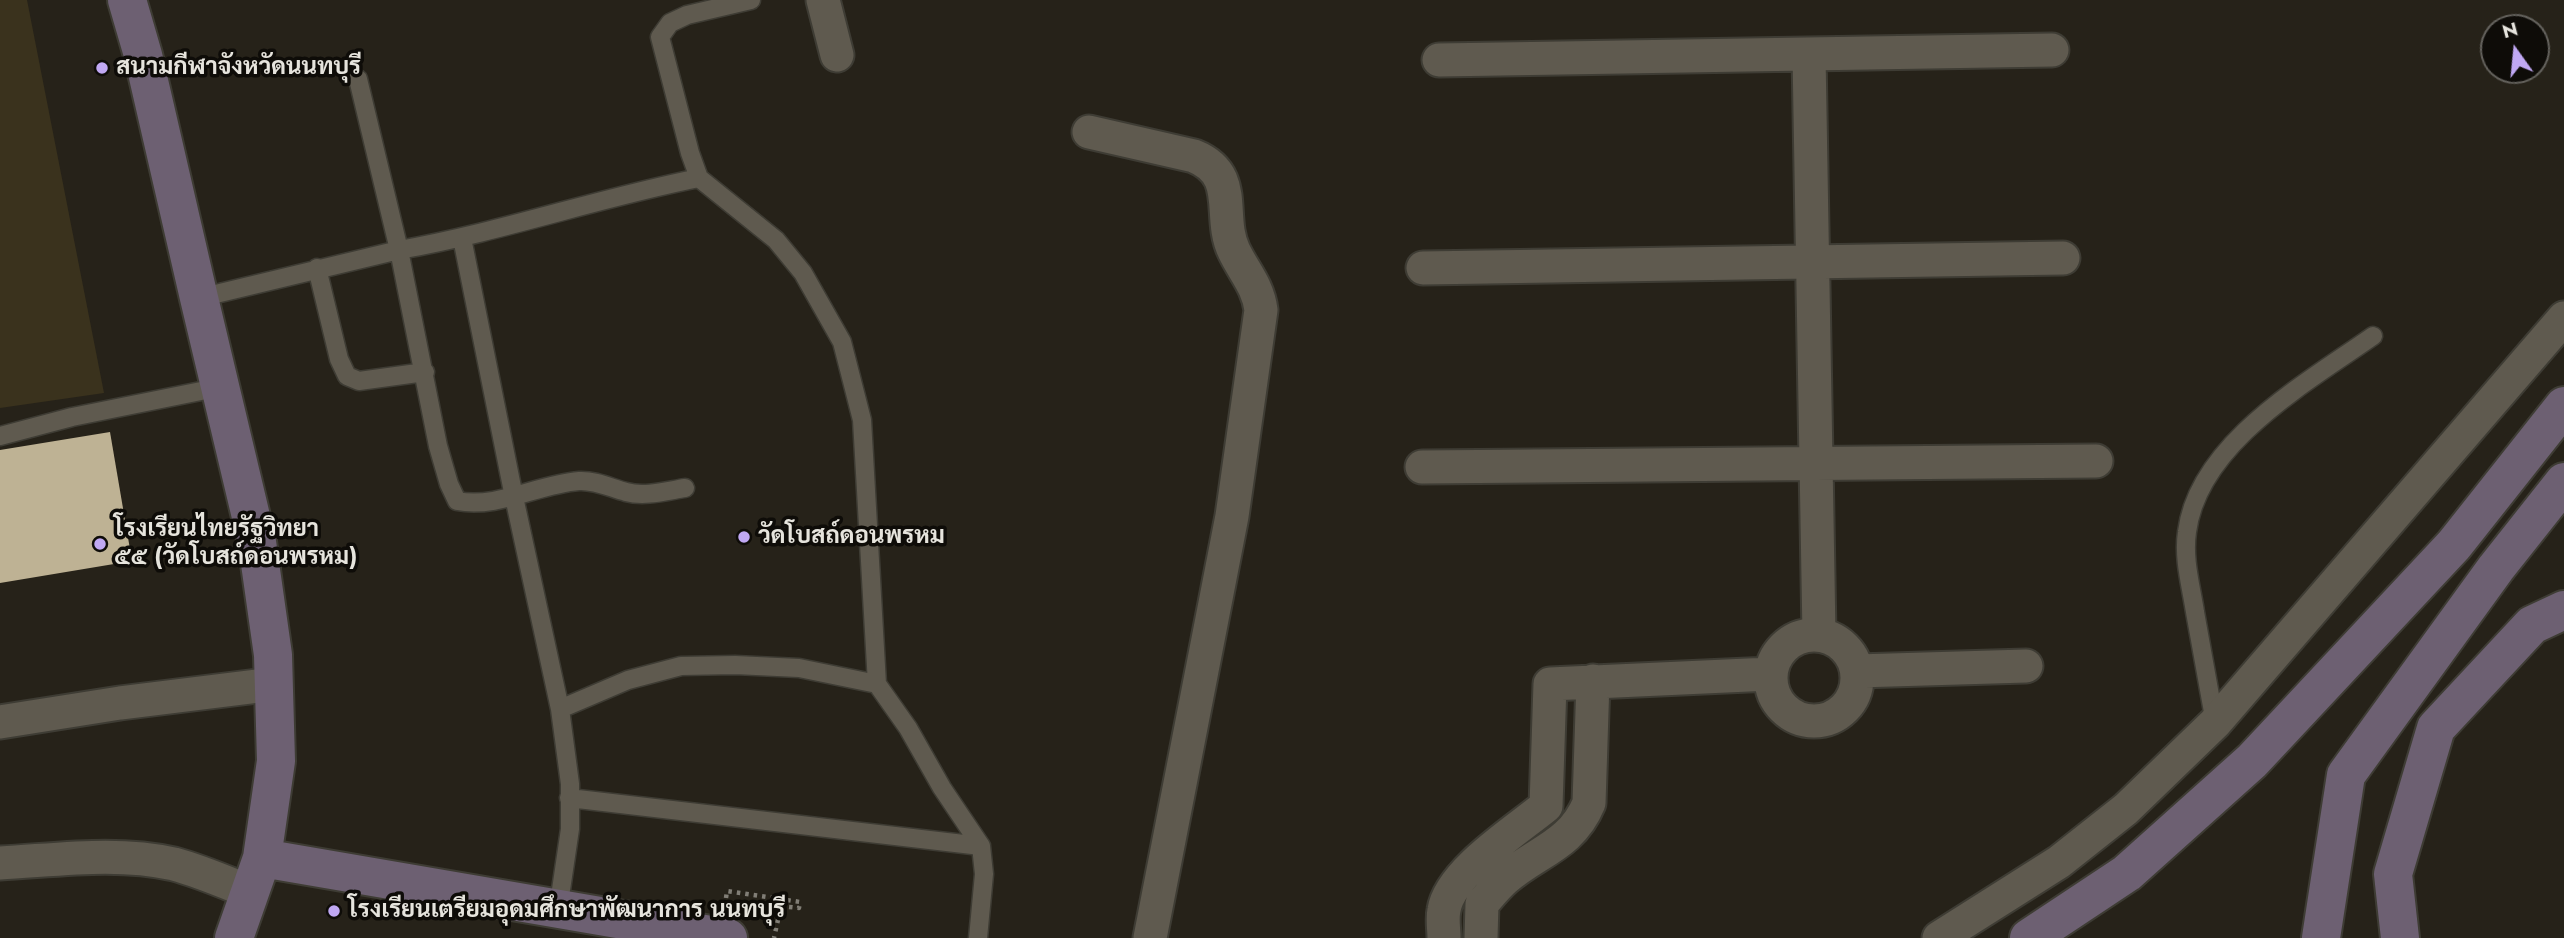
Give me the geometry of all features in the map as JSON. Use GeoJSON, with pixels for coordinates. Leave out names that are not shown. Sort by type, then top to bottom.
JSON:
{"type":"FeatureCollection","features":[{"type":"Feature","properties":{"kind":"main road"},"geometry":{"type":"LineString","coordinates":[[127,0],[143,55],[257,542],[273,655],[276,761],[256,875],[234,938]]}},
{"type":"Feature","properties":{"kind":"main road"},"geometry":{"type":"LineString","coordinates":[[2029,938],[2127,873],[2252,761],[2454,545],[2564,406]]}},
{"type":"Feature","properties":{"kind":"main road"},"geometry":{"type":"LineString","coordinates":[[2321,938],[2346,775],[2496,568],[2564,482]]}},
{"type":"Feature","properties":{"kind":"main road"},"geometry":{"type":"LineString","coordinates":[[2400,938],[2393,874],[2436,728],[2548,618]]}},
{"type":"Feature","properties":{"kind":"main road"},"geometry":{"type":"LineString","coordinates":[[256,875],[558,910],[675,934],[728,938]]}},
{"type":"Feature","properties":{"kind":"street"},"geometry":{"type":"LineString","coordinates":[[823,0],[837,55]]}},
{"type":"Feature","properties":{"kind":"street"},"geometry":{"type":"LineString","coordinates":[[1438,60],[2052,50]]}},
{"type":"Feature","properties":{"kind":"street"},"geometry":{"type":"LineString","coordinates":[[1809,54],[1819,635]]}},
{"type":"Feature","properties":{"kind":"street"},"geometry":{"type":"LineString","coordinates":[[1089,132],[1194,156],[1208,162],[1222,181],[1228,201],[1227,228],[1233,251],[1259,295],[1261,310],[1231,516],[1190,742],[1150,938]]}},
{"type":"Feature","properties":{"kind":"street"},"geometry":{"type":"LineString","coordinates":[[1423,268],[2063,258]]}},
{"type":"Feature","properties":{"kind":"street"},"geometry":{"type":"LineString","coordinates":[[1939,938],[2059,862],[2126,809],[2215,723],[2564,318]]}},
{"type":"Feature","properties":{"kind":"street"},"geometry":{"type":"LineString","coordinates":[[1422,467],[2096,461]]}},
{"type":"Feature","properties":{"kind":"street"},"geometry":{"type":"LineString","coordinates":[[1819,635],[1833,639],[1844,647],[1852,658],[1857,671],[1856,686],[1851,699],[1842,710],[1829,718],[1815,721],[1800,719],[1782,708],[1772,689],[1770,674],[1781,649],[1792,640],[1819,635]]}},
{"type":"Feature","properties":{"kind":"street"},"geometry":{"type":"LineString","coordinates":[[1857,671],[2026,666]]}},
{"type":"Feature","properties":{"kind":"street"},"geometry":{"type":"LineString","coordinates":[[1444,938],[1444,909],[1456,883],[1546,806],[1550,684],[1770,674]]}},
{"type":"Feature","properties":{"kind":"street"},"geometry":{"type":"LineString","coordinates":[[1482,938],[1482,904],[1505,879],[1569,835],[1582,820],[1589,803],[1593,681]]}},
{"type":"Feature","properties":{"kind":"street"},"geometry":{"type":"LineString","coordinates":[[0,722],[120,703],[274,684]]}},
{"type":"Feature","properties":{"kind":"street"},"geometry":{"type":"LineString","coordinates":[[0,863],[111,857],[172,864],[208,875],[256,875]]}},
{"type":"Feature","properties":{"kind":"lane"},"geometry":{"type":"LineString","coordinates":[[751,0],[687,15],[670,23],[660,37],[699,178],[776,240],[803,274],[842,342],[862,420],[877,684],[981,846],[984,874],[978,938]]}},
{"type":"Feature","properties":{"kind":"lane"},"geometry":{"type":"LineString","coordinates":[[358,79],[399,250],[438,446],[457,501],[470,503],[514,496],[582,481],[628,493],[649,494],[685,488]]}},
{"type":"Feature","properties":{"kind":"lane"},"geometry":{"type":"LineString","coordinates":[[198,298],[317,268],[463,238],[699,178]]}},
{"type":"Feature","properties":{"kind":"lane"},"geometry":{"type":"LineString","coordinates":[[463,238],[560,709],[570,784],[570,829],[558,910]]}},
{"type":"Feature","properties":{"kind":"lane"},"geometry":{"type":"LineString","coordinates":[[317,268],[346,376],[359,381],[425,372]]}},
{"type":"Feature","properties":{"kind":"lane"},"geometry":{"type":"LineString","coordinates":[[2215,723],[2187,565],[2187,532],[2200,487],[2220,457],[2276,405],[2373,336]]}},
{"type":"Feature","properties":{"kind":"lane"},"geometry":{"type":"LineString","coordinates":[[0,436],[72,417],[220,387]]}},
{"type":"Feature","properties":{"kind":"lane"},"geometry":{"type":"LineString","coordinates":[[560,709],[628,680],[681,666],[799,668],[877,684]]}},
{"type":"Feature","properties":{"kind":"lane"},"geometry":{"type":"LineString","coordinates":[[569,798],[981,846]]}},
{"type":"Feature","properties":{"kind":"path"},"geometry":{"type":"LineString","coordinates":[[727,891],[800,902],[799,908],[781,906],[774,938]]}},
{"type":"Feature","properties":{"kind":"shaded area"},"geometry":{"type":"Polygon","coordinates":[[[0,0],[27,0],[104,393],[0,408],[0,0]]]}},
{"type":"Feature","properties":{"kind":"building"},"geometry":{"type":"Polygon","coordinates":[[[110,432],[132,561],[0,583],[0,450],[110,432]]]}},
{"type":"Feature","properties":{"kind":"place","name":"สนามกีฬาจังหวัดนนทบุรี"},"geometry":{"type":"Point","coordinates":[102,68]}},
{"type":"Feature","properties":{"kind":"place","name":"วัดโบสถ์ดอนพรหม"},"geometry":{"type":"Point","coordinates":[744,537]}},
{"type":"Feature","properties":{"kind":"place","name":"โรงเรียนไทยรัฐวิทยา ๕๕ (วัดโบสถ์ดอนพรหม)"},"geometry":{"type":"Point","coordinates":[100,544]}},
{"type":"Feature","properties":{"kind":"place","name":"โรงเรียนเตรียมอุดมศึกษาพัฒนาการ นนทบุรี"},"geometry":{"type":"Point","coordinates":[334,911]}}]}
